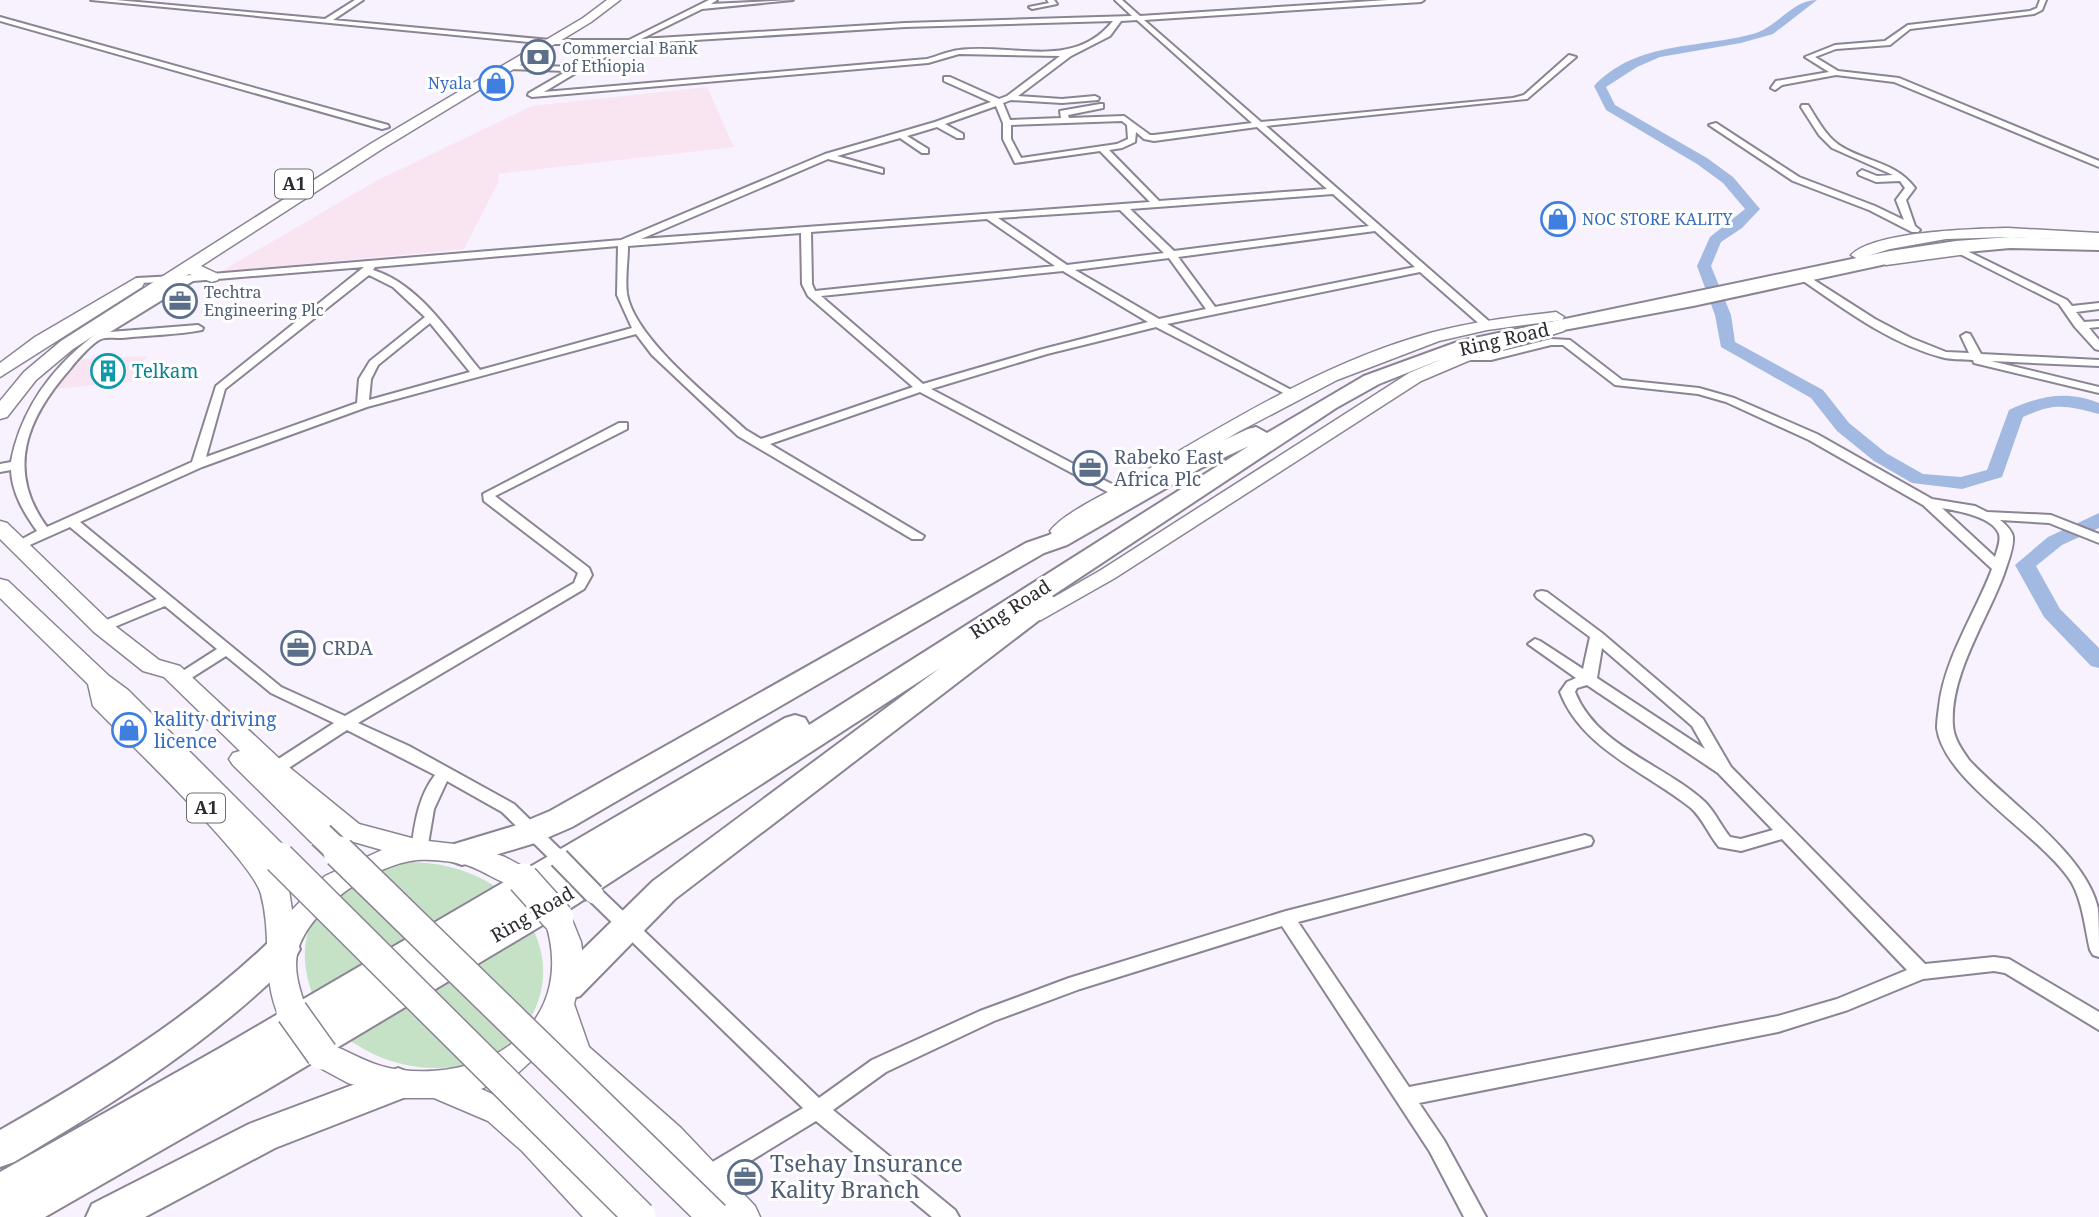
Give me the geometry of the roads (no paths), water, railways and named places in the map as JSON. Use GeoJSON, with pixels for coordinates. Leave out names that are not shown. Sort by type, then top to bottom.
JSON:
{"type":"FeatureCollection","features":[{"type":"Feature","properties":{"kind":"highway","name":"Ring Road"},"geometry":{"type":"LineString","coordinates":[[0,1192],[243,1054],[663,806],[913,652],[1256,434],[1320,395],[1382,365],[1462,339],[1864,259],[1990,243],[2099,243]]}},
{"type":"Feature","properties":{"kind":"highway","name":"Ring Road"},"geometry":{"type":"LineString","coordinates":[[1735,286],[1803,276],[1864,259]]}},
{"type":"Feature","properties":{"kind":"highway","name":"Ring Road"},"geometry":{"type":"LineString","coordinates":[[8,1217],[250,1081],[559,899],[1274,438],[1364,384],[1395,370],[1471,345],[1562,321]]}},
{"type":"Feature","properties":{"kind":"highway"},"geometry":{"type":"LineString","coordinates":[[462,853],[532,832],[572,813],[1035,548],[1068,535],[1193,463],[1256,434]]}},
{"type":"Feature","properties":{"kind":"highway"},"geometry":{"type":"LineString","coordinates":[[564,996],[626,925],[708,856],[1026,619],[1095,555]]}},
{"type":"Feature","properties":{"kind":"highway"},"geometry":{"type":"LineString","coordinates":[[0,1150],[183,1035],[250,984],[283,949]]}},
{"type":"Feature","properties":{"kind":"highway"},"geometry":{"type":"LineString","coordinates":[[106,1217],[262,1136],[416,1084]]}},
{"type":"Feature","properties":{"kind":"main road","name":"A1"},"geometry":{"type":"LineString","coordinates":[[0,372],[76,318],[385,127],[532,41],[590,0]]}},
{"type":"Feature","properties":{"kind":"main road","name":"A1"},"geometry":{"type":"LineString","coordinates":[[0,413],[44,362],[90,336],[168,279],[191,272],[554,40],[609,1]]}},
{"type":"Feature","properties":{"kind":"main road"},"geometry":{"type":"LineString","coordinates":[[191,272],[194,270],[212,277]]}},
{"type":"Feature","properties":{"kind":"main road","name":"A1"},"geometry":{"type":"LineString","coordinates":[[0,527],[102,627],[151,666],[172,671],[275,769],[349,831],[419,850],[462,853],[495,864],[523,879],[558,918],[569,957],[564,996]]}},
{"type":"Feature","properties":{"kind":"main road","name":"A1"},"geometry":{"type":"LineString","coordinates":[[0,587],[100,682],[102,700],[247,850],[261,868],[275,890],[281,913],[281,976],[292,1012]]}},
{"type":"Feature","properties":{"kind":"main road"},"geometry":{"type":"LineString","coordinates":[[151,666],[168,689],[714,1217]]}},
{"type":"Feature","properties":{"kind":"main road"},"geometry":{"type":"LineString","coordinates":[[100,682],[119,696],[640,1217]]}},
{"type":"Feature","properties":{"kind":"main road","name":"A1"},"geometry":{"type":"LineString","coordinates":[[283,949],[296,922],[312,902],[336,881],[366,866],[419,850]]}},
{"type":"Feature","properties":{"kind":"main road"},"geometry":{"type":"LineString","coordinates":[[416,1084],[485,1074],[516,1057],[547,1027],[564,996]]}},
{"type":"Feature","properties":{"kind":"main road"},"geometry":{"type":"LineString","coordinates":[[564,996],[566,1032],[578,1056],[669,1138],[743,1217]]}},
{"type":"Feature","properties":{"kind":"main road"},"geometry":{"type":"LineString","coordinates":[[292,1012],[322,1054],[337,1065],[365,1077],[416,1084],[499,1111],[534,1141],[606,1217]]}},
{"type":"Feature","properties":{"kind":"street"},"geometry":{"type":"LineString","coordinates":[[94,0],[532,41],[636,40],[905,25],[1119,19],[1421,0]]}},
{"type":"Feature","properties":{"kind":"street"},"geometry":{"type":"LineString","coordinates":[[161,7],[175,0]]}},
{"type":"Feature","properties":{"kind":"street"},"geometry":{"type":"LineString","coordinates":[[325,22],[360,0]]}},
{"type":"Feature","properties":{"kind":"street"},"geometry":{"type":"LineString","coordinates":[[714,0],[576,69],[532,95],[909,63],[959,52],[1068,54]]}},
{"type":"Feature","properties":{"kind":"street"},"geometry":{"type":"LineString","coordinates":[[699,7],[790,0]]}},
{"type":"Feature","properties":{"kind":"street"},"geometry":{"type":"LineString","coordinates":[[1032,7],[1054,4],[1051,0]]}},
{"type":"Feature","properties":{"kind":"street"},"geometry":{"type":"LineString","coordinates":[[1118,0],[1140,16],[1487,325]]}},
{"type":"Feature","properties":{"kind":"street"},"geometry":{"type":"LineString","coordinates":[[1836,73],[1810,55],[1835,47],[1887,43],[1908,27],[2032,13],[2040,9],[2043,0]]}},
{"type":"Feature","properties":{"kind":"street"},"geometry":{"type":"LineString","coordinates":[[0,19],[385,127]]}},
{"type":"Feature","properties":{"kind":"street"},"geometry":{"type":"LineString","coordinates":[[623,243],[828,156],[939,124],[1010,98],[1068,54],[1107,34],[1119,19]]}},
{"type":"Feature","properties":{"kind":"street"},"geometry":{"type":"LineString","coordinates":[[1007,123],[1124,118],[1147,137],[1154,138],[1261,124],[1521,99],[1572,57]]}},
{"type":"Feature","properties":{"kind":"street"},"geometry":{"type":"LineString","coordinates":[[509,67],[576,69]]}},
{"type":"Feature","properties":{"kind":"street"},"geometry":{"type":"LineString","coordinates":[[1775,88],[1779,83],[1836,73],[1896,80],[2099,164]]}},
{"type":"Feature","properties":{"kind":"street"},"geometry":{"type":"LineString","coordinates":[[947,79],[998,102],[1007,123],[1007,139],[1018,161],[1103,149],[1130,142],[1131,124]]}},
{"type":"Feature","properties":{"kind":"street"},"geometry":{"type":"LineString","coordinates":[[1010,98],[1097,102],[1063,113],[1065,119]]}},
{"type":"Feature","properties":{"kind":"street"},"geometry":{"type":"LineString","coordinates":[[1805,107],[1833,145],[1867,158],[1901,177],[1910,188],[1901,198],[1911,227]]}},
{"type":"Feature","properties":{"kind":"street"},"geometry":{"type":"LineString","coordinates":[[939,124],[960,136]]}},
{"type":"Feature","properties":{"kind":"street"},"geometry":{"type":"LineString","coordinates":[[1713,125],[1796,179],[1872,208],[1929,238]]}},
{"type":"Feature","properties":{"kind":"street"},"geometry":{"type":"LineString","coordinates":[[901,135],[925,151]]}},
{"type":"Feature","properties":{"kind":"street"},"geometry":{"type":"LineString","coordinates":[[1103,149],[1158,205]]}},
{"type":"Feature","properties":{"kind":"street"},"geometry":{"type":"LineString","coordinates":[[828,156],[880,171]]}},
{"type":"Feature","properties":{"kind":"street"},"geometry":{"type":"LineString","coordinates":[[1862,173],[1876,179],[1901,177]]}},
{"type":"Feature","properties":{"kind":"street"},"geometry":{"type":"LineString","coordinates":[[212,277],[370,267],[623,243],[1336,191]]}},
{"type":"Feature","properties":{"kind":"street"},"geometry":{"type":"LineString","coordinates":[[1123,207],[1172,255],[1213,312]]}},
{"type":"Feature","properties":{"kind":"street"},"geometry":{"type":"LineString","coordinates":[[990,217],[1051,262],[1066,268],[1157,324],[1293,395]]}},
{"type":"Feature","properties":{"kind":"street"},"geometry":{"type":"LineString","coordinates":[[812,294],[1066,268],[1378,228]]}},
{"type":"Feature","properties":{"kind":"street"},"geometry":{"type":"LineString","coordinates":[[806,230],[807,284],[812,294],[921,388],[1121,494]]}},
{"type":"Feature","properties":{"kind":"street"},"geometry":{"type":"LineString","coordinates":[[1864,259],[1888,245],[1929,238],[2010,233],[2099,243]]}},
{"type":"Feature","properties":{"kind":"street"},"geometry":{"type":"LineString","coordinates":[[623,243],[622,295],[638,330],[675,371],[742,433],[917,537]]}},
{"type":"Feature","properties":{"kind":"street"},"geometry":{"type":"LineString","coordinates":[[1864,259],[2099,243]]}},
{"type":"Feature","properties":{"kind":"street"},"geometry":{"type":"LineString","coordinates":[[1961,251],[2029,283],[2071,309],[2079,325],[2099,346]]}},
{"type":"Feature","properties":{"kind":"street"},"geometry":{"type":"LineString","coordinates":[[370,267],[386,276],[430,318],[477,373]]}},
{"type":"Feature","properties":{"kind":"street"},"geometry":{"type":"LineString","coordinates":[[198,464],[220,388],[370,267]]}},
{"type":"Feature","properties":{"kind":"street"},"geometry":{"type":"LineString","coordinates":[[759,444],[921,388],[1157,324],[1423,268]]}},
{"type":"Feature","properties":{"kind":"street"},"geometry":{"type":"LineString","coordinates":[[45,533],[31,515],[22,492],[17,465],[31,415],[39,400],[90,336],[191,272]]}},
{"type":"Feature","properties":{"kind":"street"},"geometry":{"type":"LineString","coordinates":[[1803,276],[1882,329],[1932,351],[2099,390]]}},
{"type":"Feature","properties":{"kind":"street"},"geometry":{"type":"LineString","coordinates":[[141,280],[168,279]]}},
{"type":"Feature","properties":{"kind":"street"},"geometry":{"type":"LineString","coordinates":[[2071,309],[2099,306]]}},
{"type":"Feature","properties":{"kind":"street"},"geometry":{"type":"LineString","coordinates":[[363,405],[365,379],[374,363],[430,318]]}},
{"type":"Feature","properties":{"kind":"street"},"geometry":{"type":"LineString","coordinates":[[1035,548],[1121,494],[1293,395],[1401,349],[1487,325],[1562,321]]}},
{"type":"Feature","properties":{"kind":"street"},"geometry":{"type":"LineString","coordinates":[[1026,619],[1108,574],[1391,391],[1434,367],[1562,321]]}},
{"type":"Feature","properties":{"kind":"street"},"geometry":{"type":"LineString","coordinates":[[2079,325],[2099,324]]}},
{"type":"Feature","properties":{"kind":"street"},"geometry":{"type":"LineString","coordinates":[[90,336],[198,328]]}},
{"type":"Feature","properties":{"kind":"street"},"geometry":{"type":"LineString","coordinates":[[18,545],[198,464],[363,405],[638,330]]}},
{"type":"Feature","properties":{"kind":"street"},"geometry":{"type":"LineString","coordinates":[[1966,336],[1976,355]]}},
{"type":"Feature","properties":{"kind":"street"},"geometry":{"type":"LineString","coordinates":[[1462,357],[1491,357],[1550,342],[1566,342],[1619,383],[1699,391],[1730,400],[1813,437],[1928,502],[1997,566]]}},
{"type":"Feature","properties":{"kind":"street"},"geometry":{"type":"LineString","coordinates":[[1956,356],[2099,363]]}},
{"type":"Feature","properties":{"kind":"street"},"geometry":{"type":"LineString","coordinates":[[275,769],[344,724],[579,586],[585,575],[584,571],[488,498],[489,494],[623,426]]}},
{"type":"Feature","properties":{"kind":"street"},"geometry":{"type":"LineString","coordinates":[[0,468],[17,465]]}},
{"type":"Feature","properties":{"kind":"street"},"geometry":{"type":"LineString","coordinates":[[1928,502],[1975,510],[1988,516],[2006,535],[1997,566],[1960,659],[1946,707],[1945,731],[1960,760],[2077,877],[2084,892],[2099,950]]}},
{"type":"Feature","properties":{"kind":"street"},"geometry":{"type":"LineString","coordinates":[[1988,516],[2059,521],[2099,539]]}},
{"type":"Feature","properties":{"kind":"street"},"geometry":{"type":"LineString","coordinates":[[71,522],[276,690],[508,808],[818,1110],[948,1217]]}},
{"type":"Feature","properties":{"kind":"street"},"geometry":{"type":"LineString","coordinates":[[1542,595],[1597,636],[1698,723],[1724,769]]}},
{"type":"Feature","properties":{"kind":"street"},"geometry":{"type":"LineString","coordinates":[[102,627],[167,600]]}},
{"type":"Feature","properties":{"kind":"street"},"geometry":{"type":"LineString","coordinates":[[1589,679],[1597,636]]}},
{"type":"Feature","properties":{"kind":"street"},"geometry":{"type":"LineString","coordinates":[[1535,644],[1724,769],[1921,972]]}},
{"type":"Feature","properties":{"kind":"street"},"geometry":{"type":"LineString","coordinates":[[180,679],[226,650]]}},
{"type":"Feature","properties":{"kind":"street"},"geometry":{"type":"LineString","coordinates":[[1589,679],[1572,685],[1567,692],[1568,700],[1587,723],[1628,758],[1700,807],[1725,843],[1741,845],[1785,832]]}},
{"type":"Feature","properties":{"kind":"street"},"geometry":{"type":"LineString","coordinates":[[419,850],[429,800],[435,783],[445,774]]}},
{"type":"Feature","properties":{"kind":"street"},"geometry":{"type":"LineString","coordinates":[[706,1178],[818,1110],[879,1066],[988,1016],[1076,983],[1286,918],[1585,841]]}},
{"type":"Feature","properties":{"kind":"street"},"geometry":{"type":"LineString","coordinates":[[1286,918],[1437,1146],[1475,1217]]}},
{"type":"Feature","properties":{"kind":"street"},"geometry":{"type":"LineString","coordinates":[[1404,1097],[1778,1024],[1841,1005],[1921,972],[1994,964],[2009,966],[2099,1022]]}},
{"type":"Feature","properties":{"kind":"waterway"},"geometry":{"type":"LineString","coordinates":[[1812,0],[1769,32],[1741,40],[1656,54],[1633,64],[1600,86],[1610,107],[1702,161],[1728,180],[1753,209],[1737,225],[1715,240],[1704,266],[1723,315],[1727,344],[1817,394],[1843,427],[1880,457],[1919,479],[1962,483],[1995,473],[2015,414],[2037,405],[2066,400],[2099,409]]}},
{"type":"Feature","properties":{"kind":"waterway"},"geometry":{"type":"LineString","coordinates":[[2099,519],[2085,529],[2055,541],[2025,565],[2051,612],[2099,661]]}},
{"type":"Feature","properties":{"kind":"place","name":"Commercial Bank of Ethiopia"},"geometry":{"type":"Point","coordinates":[538,57]}},
{"type":"Feature","properties":{"kind":"place","name":"Nyala"},"geometry":{"type":"Point","coordinates":[496,83]}},
{"type":"Feature","properties":{"kind":"place","name":"NOC STORE KALITY"},"geometry":{"type":"Point","coordinates":[1558,219]}},
{"type":"Feature","properties":{"kind":"place","name":"Techtra Engineering Plc"},"geometry":{"type":"Point","coordinates":[180,301]}},
{"type":"Feature","properties":{"kind":"place","name":"Telkam"},"geometry":{"type":"Point","coordinates":[108,371]}},
{"type":"Feature","properties":{"kind":"place","name":"Rabeko East Africa Plc"},"geometry":{"type":"Point","coordinates":[1090,468]}},
{"type":"Feature","properties":{"kind":"place","name":"CRDA"},"geometry":{"type":"Point","coordinates":[298,648]}},
{"type":"Feature","properties":{"kind":"place","name":"kality driving licence"},"geometry":{"type":"Point","coordinates":[129,730]}},
{"type":"Feature","properties":{"kind":"place","name":"Tsehay Insurance Kality Branch"},"geometry":{"type":"Point","coordinates":[745,1177]}}]}
